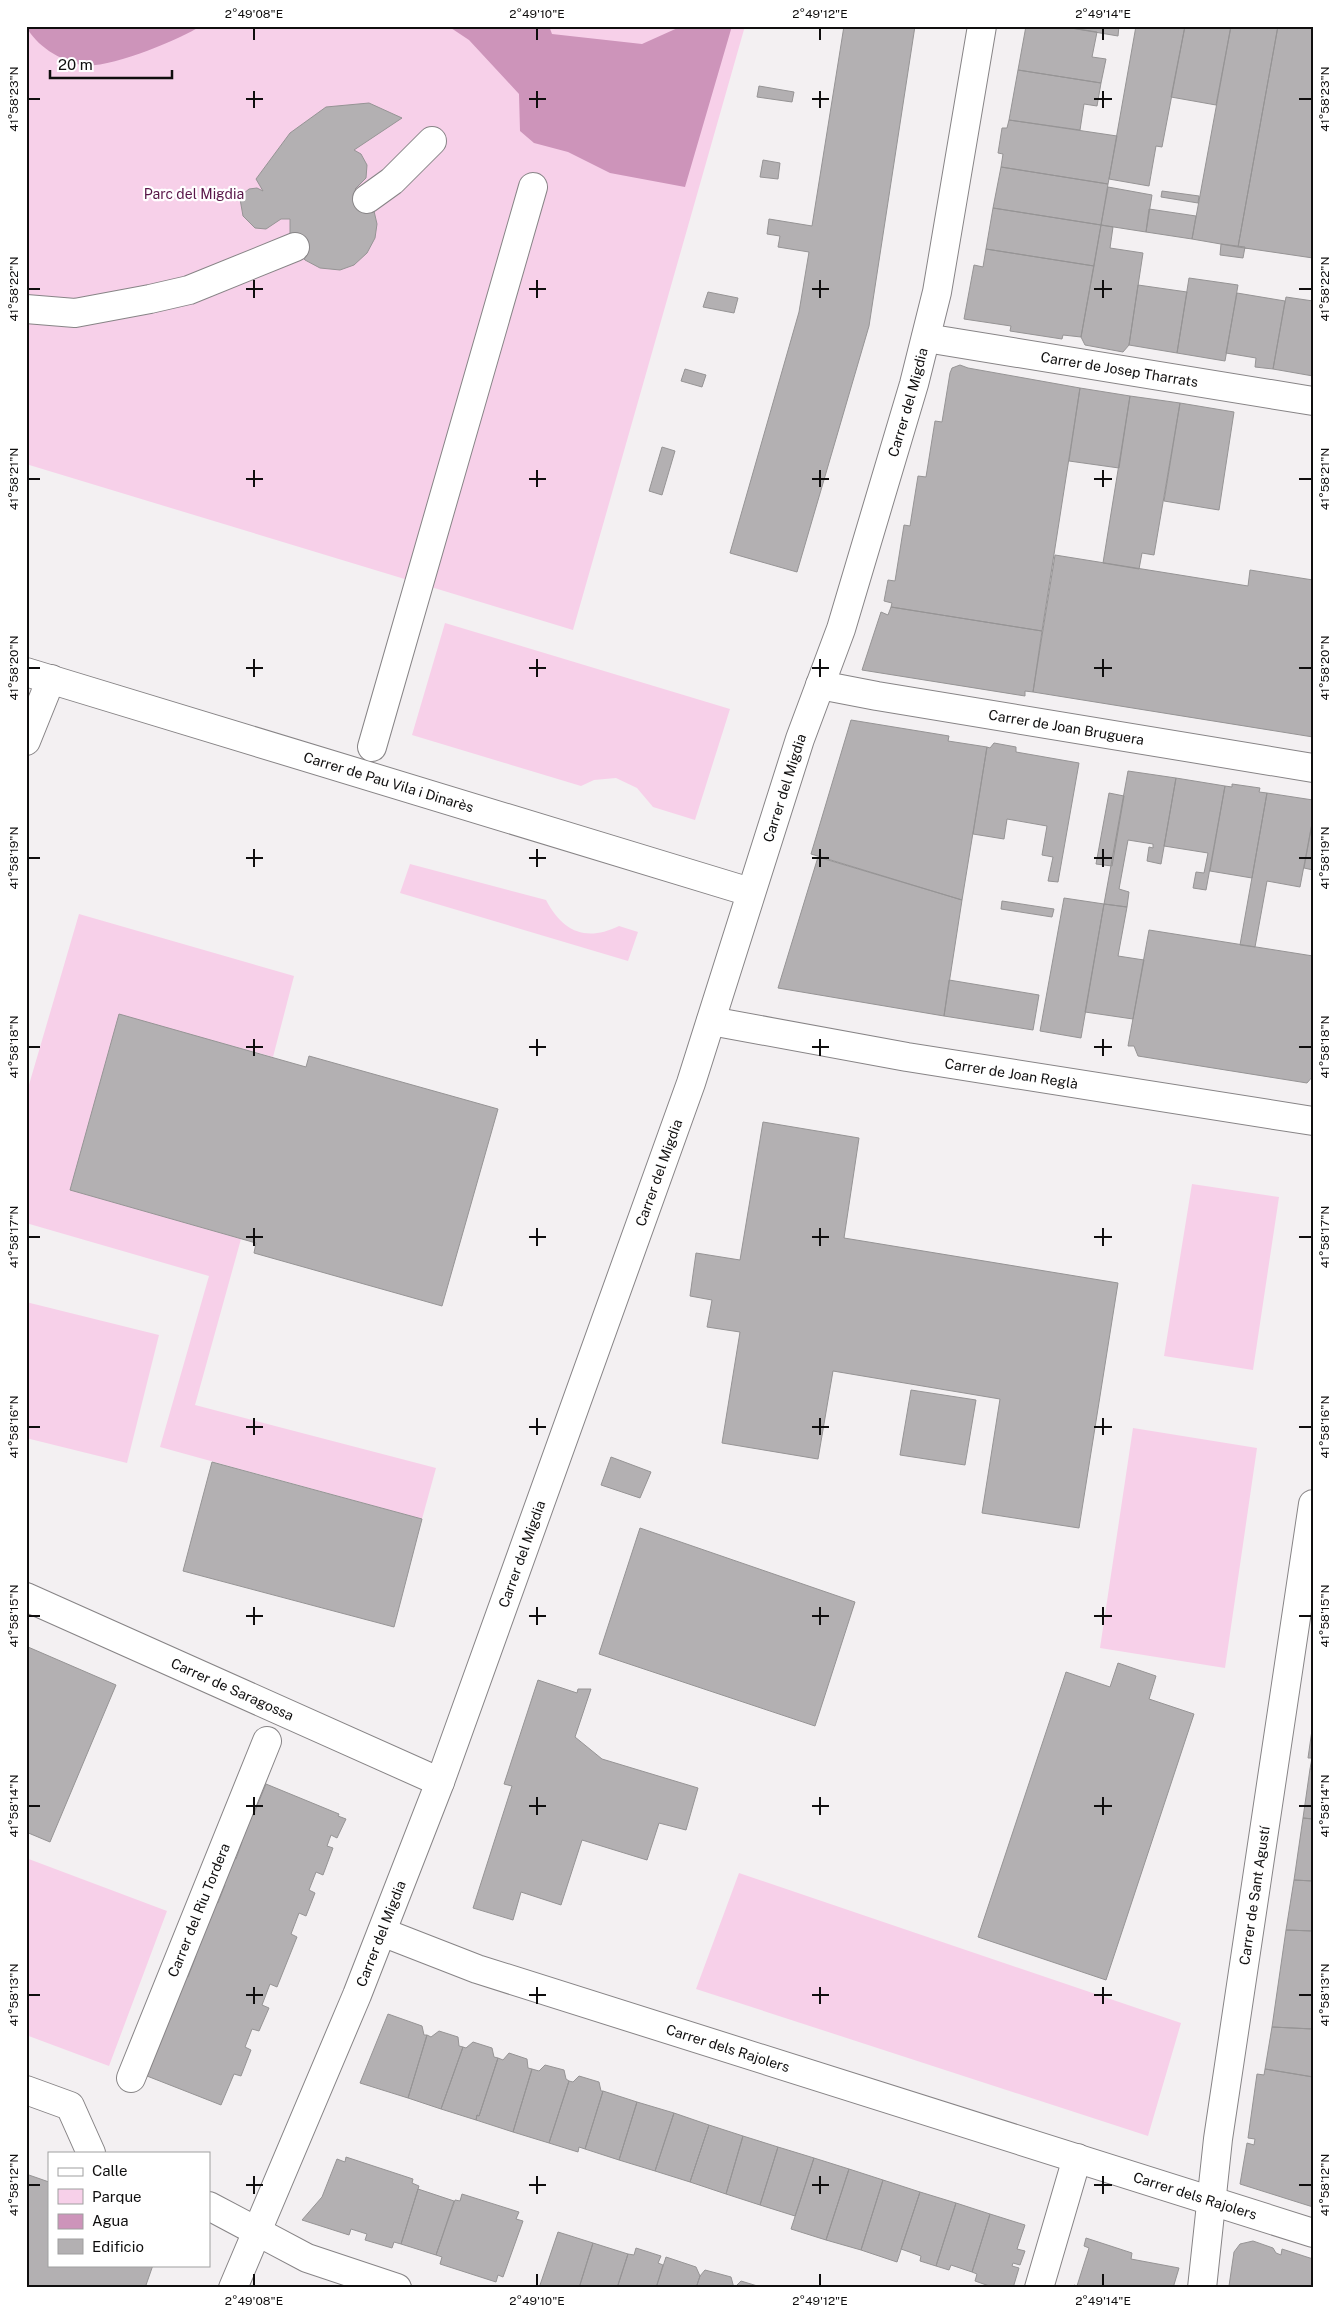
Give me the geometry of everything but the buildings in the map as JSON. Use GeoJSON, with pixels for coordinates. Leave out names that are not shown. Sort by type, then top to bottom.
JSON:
{"type":"FeatureCollection","features":[{"type":"Feature","properties":{"kind":"street","name":"Carrer del Migdia"},"geometry":{"type":"LineString","coordinates":[[233,2288],[382,1932],[440,1782],[683,1107],[800,739],[844,619],[914,384],[937,292],[982,26]]}},
{"type":"Feature","properties":{"kind":"street"},"geometry":{"type":"LineString","coordinates":[[367,199],[392,181],[432,141]]}},
{"type":"Feature","properties":{"kind":"street"},"geometry":{"type":"LineString","coordinates":[[372,747],[533,187]]}},
{"type":"Feature","properties":{"kind":"street"},"geometry":{"type":"LineString","coordinates":[[26,309],[74,313],[150,299],[189,290],[295,247]]}},
{"type":"Feature","properties":{"kind":"street","name":"Carrer de Josep Tharrats"},"geometry":{"type":"LineString","coordinates":[[926,338],[1313,401]]}},
{"type":"Feature","properties":{"kind":"street"},"geometry":{"type":"LineString","coordinates":[[26,741],[38,676]]}},
{"type":"Feature","properties":{"kind":"street","name":"Carrer de Pau Vila i Dinarès"},"geometry":{"type":"LineString","coordinates":[[38,676],[750,892]]}},
{"type":"Feature","properties":{"kind":"street","name":"Carrer de Joan Bruguera"},"geometry":{"type":"LineString","coordinates":[[820,685],[1313,768]]}},
{"type":"Feature","properties":{"kind":"street","name":"Carrer de Joan Reglà"},"geometry":{"type":"LineString","coordinates":[[711,1020],[907,1057],[1313,1121]]}},
{"type":"Feature","properties":{"kind":"street","name":"Carrer de Sant Agustí"},"geometry":{"type":"LineString","coordinates":[[1202,2288],[1220,2129],[1313,1504]]}},
{"type":"Feature","properties":{"kind":"street","name":"Carrer de Saragossa"},"geometry":{"type":"LineString","coordinates":[[26,1597],[440,1782]]}},
{"type":"Feature","properties":{"kind":"street","name":"Carrer del Riu Tordera"},"geometry":{"type":"LineString","coordinates":[[131,2078],[267,1741]]}},
{"type":"Feature","properties":{"kind":"street","name":"Carrer dels Rajolers"},"geometry":{"type":"LineString","coordinates":[[382,1932],[477,1969],[1313,2233]]}},
{"type":"Feature","properties":{"kind":"street"},"geometry":{"type":"LineString","coordinates":[[26,2090],[70,2106],[91,2152]]}},
{"type":"Feature","properties":{"kind":"street"},"geometry":{"type":"LineString","coordinates":[[1039,2288],[1077,2158]]}},
{"type":"Feature","properties":{"kind":"street"},"geometry":{"type":"LineString","coordinates":[[210,2207],[307,2258],[397,2288]]}},
{"type":"Feature","properties":{"kind":"green space","name":"Parc del Migdia"},"geometry":{"type":"Polygon","coordinates":[[[26,26],[745,26],[573,630],[26,464],[26,26]]]}},
{"type":"Feature","properties":{"kind":"green space"},"geometry":{"type":"Polygon","coordinates":[[[445,623],[730,709],[695,820],[653,807],[637,788],[616,778],[594,780],[581,786],[412,735],[445,623]]]}},
{"type":"Feature","properties":{"kind":"green space"},"geometry":{"type":"Polygon","coordinates":[[[410,864],[546,900],[560,920],[576,931],[596,933],[619,926],[638,932],[628,961],[400,893],[410,864]]]}},
{"type":"Feature","properties":{"kind":"green space"},"geometry":{"type":"Polygon","coordinates":[[[79,914],[294,976],[273,1057],[119,1015],[70,1190],[241,1239],[195,1405],[436,1468],[422,1519],[160,1447],[209,1276],[26,1223],[26,1095],[79,914]]]}},
{"type":"Feature","properties":{"kind":"green space"},"geometry":{"type":"Polygon","coordinates":[[[1192,1184],[1279,1197],[1253,1370],[1164,1356],[1192,1184]]]}},
{"type":"Feature","properties":{"kind":"green space"},"geometry":{"type":"Polygon","coordinates":[[[26,1302],[159,1335],[127,1463],[26,1438],[26,1302]]]}},
{"type":"Feature","properties":{"kind":"green space"},"geometry":{"type":"Polygon","coordinates":[[[1133,1428],[1257,1448],[1225,1668],[1100,1648],[1133,1428]]]}},
{"type":"Feature","properties":{"kind":"green space"},"geometry":{"type":"Polygon","coordinates":[[[26,1858],[167,1911],[109,2066],[26,2035],[26,1858]]]}},
{"type":"Feature","properties":{"kind":"green space"},"geometry":{"type":"Polygon","coordinates":[[[739,1873],[1181,2023],[1148,2136],[696,1989],[739,1873]]]}},
{"type":"Feature","properties":{"kind":"water"},"geometry":{"type":"Polygon","coordinates":[[[26,26],[201,26],[176,39],[124,59],[93,65],[81,65],[65,60],[49,51],[36,40],[26,26]]]}},
{"type":"Feature","properties":{"kind":"water"},"geometry":{"type":"Polygon","coordinates":[[[448,26],[549,26],[552,34],[642,44],[682,26],[732,26],[685,187],[610,173],[568,152],[534,143],[520,131],[519,94],[469,40],[448,26]]]}}]}
